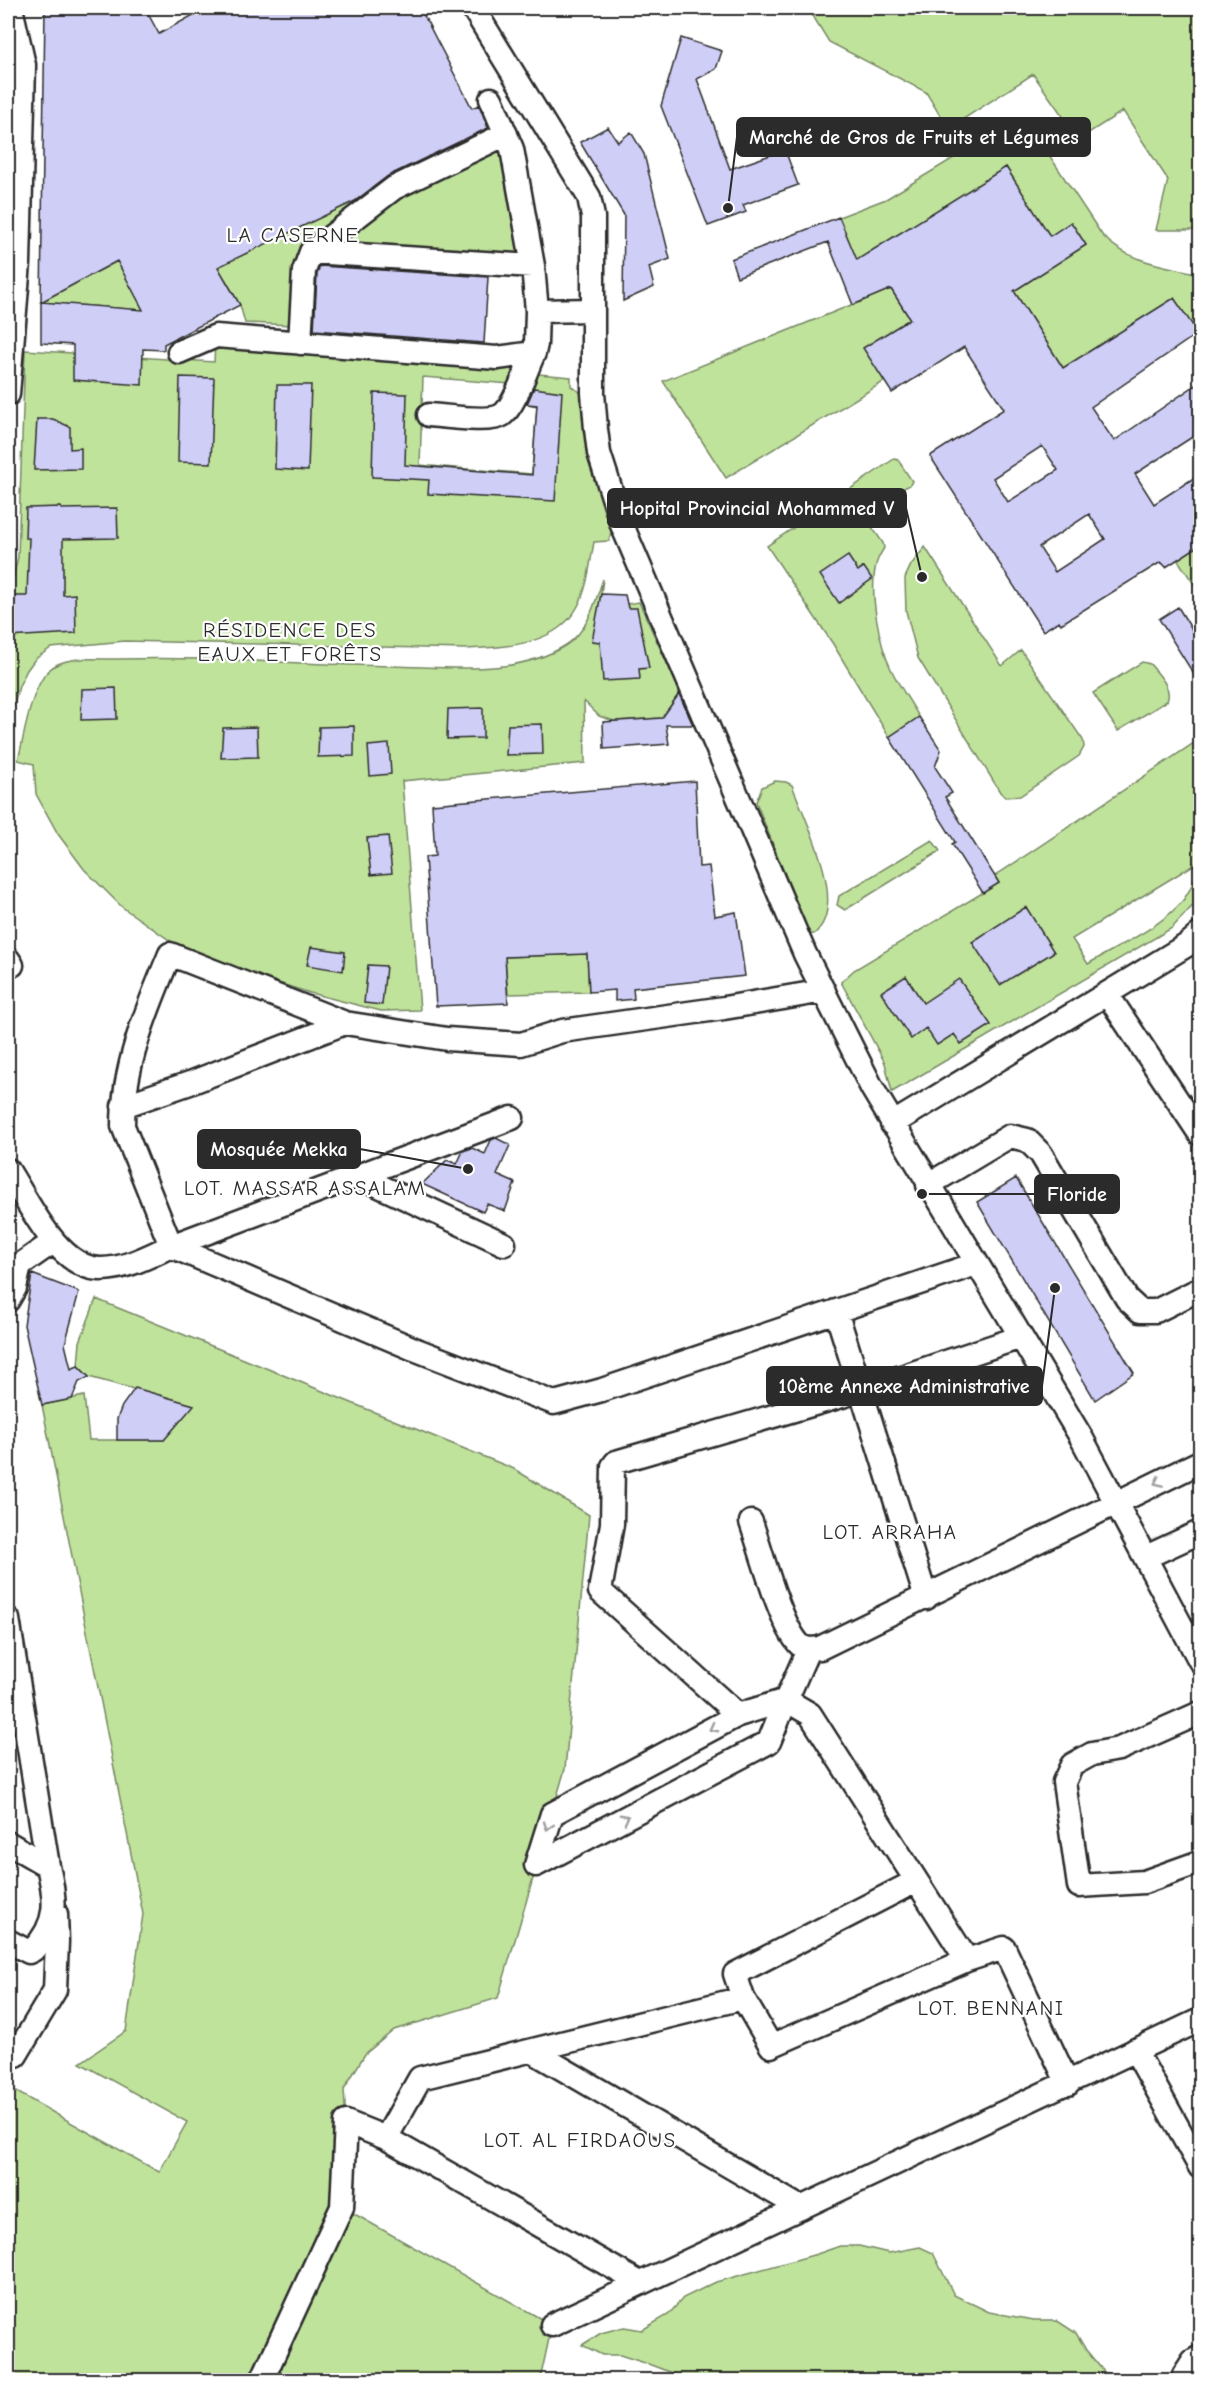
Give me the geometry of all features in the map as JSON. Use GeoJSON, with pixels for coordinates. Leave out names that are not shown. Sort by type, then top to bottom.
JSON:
{"type":"FeatureCollection","features":[{"type":"Feature","properties":{"kind":"street"},"geometry":{"type":"LineString","coordinates":[[8,394],[19,263],[16,69],[11,8]]}},
{"type":"Feature","properties":{"kind":"street"},"geometry":{"type":"LineString","coordinates":[[473,8],[589,197],[593,217],[593,393],[599,453],[622,525],[805,954],[891,1124],[1021,1337],[1116,1502],[1200,1661]]}},
{"type":"Feature","properties":{"kind":"street"},"geometry":{"type":"LineString","coordinates":[[429,415],[490,418],[502,415],[509,406],[536,344],[537,311],[533,266],[512,149],[491,99]]}},
{"type":"Feature","properties":{"kind":"street"},"geometry":{"type":"LineString","coordinates":[[300,343],[304,271],[311,252],[394,188],[506,134]]}},
{"type":"Feature","properties":{"kind":"street"},"geometry":{"type":"LineString","coordinates":[[311,252],[533,266]]}},
{"type":"Feature","properties":{"kind":"street"},"geometry":{"type":"LineString","coordinates":[[537,311],[593,310]]}},
{"type":"Feature","properties":{"kind":"street"},"geometry":{"type":"LineString","coordinates":[[179,352],[216,336],[497,358],[534,353]]}},
{"type":"Feature","properties":{"kind":"street"},"geometry":{"type":"LineString","coordinates":[[891,1124],[1187,945],[1200,934]]}},
{"type":"Feature","properties":{"kind":"street"},"geometry":{"type":"LineString","coordinates":[[824,991],[714,1010],[562,1031],[522,1044],[447,1039],[345,1023],[170,954],[143,1018],[123,1106],[123,1126],[171,1246],[414,1349],[554,1403],[602,1390],[976,1264]]}},
{"type":"Feature","properties":{"kind":"street"},"geometry":{"type":"LineString","coordinates":[[1107,994],[1200,1134]]}},
{"type":"Feature","properties":{"kind":"street"},"geometry":{"type":"LineString","coordinates":[[123,1106],[190,1083],[345,1023]]}},
{"type":"Feature","properties":{"kind":"street"},"geometry":{"type":"LineString","coordinates":[[8,1170],[53,1242],[72,1259],[88,1268],[102,1269],[142,1260],[171,1246],[512,1118]]}},
{"type":"Feature","properties":{"kind":"street"},"geometry":{"type":"LineString","coordinates":[[928,1185],[1010,1136],[1027,1140],[1041,1154],[1127,1299],[1140,1311],[1156,1311],[1200,1289]]}},
{"type":"Feature","properties":{"kind":"street"},"geometry":{"type":"LineString","coordinates":[[358,1176],[504,1244]]}},
{"type":"Feature","properties":{"kind":"street"},"geometry":{"type":"LineString","coordinates":[[8,1300],[15,1288],[20,1265],[53,1242]]}},
{"type":"Feature","properties":{"kind":"street"},"geometry":{"type":"LineString","coordinates":[[836,1311],[859,1391],[926,1598]]}},
{"type":"Feature","properties":{"kind":"street"},"geometry":{"type":"LineString","coordinates":[[738,1715],[600,1591],[612,1524],[613,1466],[620,1459],[859,1391],[1021,1337]]}},
{"type":"Feature","properties":{"kind":"street"},"geometry":{"type":"LineString","coordinates":[[752,1522],[788,1629],[800,1645],[808,1650],[820,1648],[926,1598],[1200,1462]]}},
{"type":"Feature","properties":{"kind":"street"},"geometry":{"type":"LineString","coordinates":[[1146,1557],[1200,1532]]}},
{"type":"Feature","properties":{"kind":"street"},"geometry":{"type":"LineString","coordinates":[[8,1619],[18,1736],[56,1897],[51,1921],[33,1950],[29,1952],[8,1941]]}},
{"type":"Feature","properties":{"kind":"street"},"geometry":{"type":"LineString","coordinates":[[808,1650],[786,1700],[768,1742],[536,1864],[552,1814],[738,1715],[786,1700],[810,1714],[967,1960]]}},
{"type":"Feature","properties":{"kind":"street"},"geometry":{"type":"LineString","coordinates":[[1200,1713],[1119,1749],[1092,1754],[1072,1765],[1064,1782],[1079,1886],[1144,1882],[1200,1862]]}},
{"type":"Feature","properties":{"kind":"street"},"geometry":{"type":"LineString","coordinates":[[8,1843],[48,1866]]}},
{"type":"Feature","properties":{"kind":"street"},"geometry":{"type":"LineString","coordinates":[[916,1881],[735,1974],[743,1998],[771,2046],[967,1960],[1004,1948],[1068,2084]]}},
{"type":"Feature","properties":{"kind":"street"},"geometry":{"type":"LineString","coordinates":[[16,2055],[55,1990],[57,1941],[55,1906]]}},
{"type":"Feature","properties":{"kind":"street"},"geometry":{"type":"LineString","coordinates":[[386,2138],[420,2078],[743,1998]]}},
{"type":"Feature","properties":{"kind":"street"},"geometry":{"type":"LineString","coordinates":[[552,2325],[1200,2020]]}},
{"type":"Feature","properties":{"kind":"street"},"geometry":{"type":"LineString","coordinates":[[1135,2050],[1200,2167]]}},
{"type":"Feature","properties":{"kind":"street"},"geometry":{"type":"LineString","coordinates":[[532,2051],[801,2208]]}},
{"type":"Feature","properties":{"kind":"street"},"geometry":{"type":"LineString","coordinates":[[262,2380],[342,2207],[346,2122],[386,2138],[640,2283]]}},
{"type":"Feature","properties":{"kind":"street"},"geometry":{"type":"LineString","coordinates":[[1187,2380],[1184,2375],[1193,2361],[1200,2357]]}},
{"type":"Feature","properties":{"kind":"green space"},"geometry":{"type":"Polygon","coordinates":[[[808,8],[1200,8],[1200,230],[1156,230],[1168,180],[1123,111],[1079,139],[1033,74],[948,129],[926,92],[829,42],[808,8]]]}},
{"type":"Feature","properties":{"kind":"green space"},"geometry":{"type":"Polygon","coordinates":[[[1018,119],[1030,126],[1102,235],[1112,244],[1123,252],[1147,262],[1200,274],[1200,301],[1196,306],[1200,313],[1200,337],[1174,298],[1063,368],[1014,291],[1086,245],[1071,222],[1050,236],[1006,167],[975,187],[945,302],[900,233],[868,253],[910,319],[864,348],[885,381],[726,478],[663,381],[871,297],[839,217],[886,199],[1018,119]]]}},
{"type":"Feature","properties":{"kind":"green space"},"geometry":{"type":"Polygon","coordinates":[[[500,144],[524,258],[329,245],[401,191],[500,144]]]}},
{"type":"Feature","properties":{"kind":"green space"},"geometry":{"type":"Polygon","coordinates":[[[363,160],[381,188],[304,246],[293,325],[245,323],[240,305],[225,279],[166,312],[41,302],[258,186],[363,160]]]}},
{"type":"Feature","properties":{"kind":"green space"},"geometry":{"type":"Polygon","coordinates":[[[215,343],[512,364],[511,384],[423,377],[420,465],[430,466],[532,474],[537,406],[527,404],[528,373],[571,377],[571,386],[586,396],[584,420],[586,443],[607,504],[611,529],[609,541],[594,542],[584,591],[569,619],[544,637],[529,642],[465,649],[125,641],[51,648],[35,659],[27,670],[19,686],[8,728],[8,599],[18,557],[25,350],[214,362],[215,343]]]}},
{"type":"Feature","properties":{"kind":"green space"},"geometry":{"type":"Polygon","coordinates":[[[894,459],[898,460],[912,481],[910,485],[869,506],[863,514],[884,548],[879,556],[874,576],[876,618],[883,646],[894,675],[919,717],[889,737],[833,644],[767,546],[894,459]]]}},
{"type":"Feature","properties":{"kind":"green space"},"geometry":{"type":"Polygon","coordinates":[[[1200,545],[1200,580],[1194,584],[1177,559],[1200,545]]]}},
{"type":"Feature","properties":{"kind":"green space"},"geometry":{"type":"Polygon","coordinates":[[[925,547],[1002,666],[1021,650],[1083,740],[1084,747],[1079,756],[1020,796],[1005,797],[1000,792],[918,658],[906,611],[905,578],[911,565],[925,547]]]}},
{"type":"Feature","properties":{"kind":"green space"},"geometry":{"type":"Polygon","coordinates":[[[603,579],[600,600],[627,604],[639,602],[680,692],[662,718],[614,721],[599,716],[584,701],[585,763],[402,781],[420,1010],[381,1011],[310,993],[222,965],[175,944],[122,907],[84,869],[58,834],[36,794],[34,764],[18,760],[37,688],[49,670],[64,662],[82,659],[187,659],[459,668],[504,666],[547,655],[574,639],[586,624],[603,579]]]}},
{"type":"Feature","properties":{"kind":"green space"},"geometry":{"type":"Polygon","coordinates":[[[1142,662],[1150,664],[1164,681],[1168,691],[1167,701],[1118,731],[1093,693],[1142,662]]]}},
{"type":"Feature","properties":{"kind":"green space"},"geometry":{"type":"Polygon","coordinates":[[[1200,739],[1200,861],[1072,939],[1088,964],[1135,938],[1169,915],[1182,902],[1200,866],[1198,900],[1172,928],[892,1092],[885,1063],[841,982],[854,970],[999,883],[995,876],[1200,739]]]}},
{"type":"Feature","properties":{"kind":"green space"},"geometry":{"type":"Polygon","coordinates":[[[775,781],[792,785],[821,862],[828,903],[824,921],[814,934],[809,934],[756,802],[762,787],[775,781]]]}},
{"type":"Feature","properties":{"kind":"green space"},"geometry":{"type":"Polygon","coordinates":[[[932,840],[940,851],[845,910],[837,905],[839,896],[932,840]]]}},
{"type":"Feature","properties":{"kind":"green space"},"geometry":{"type":"Polygon","coordinates":[[[587,954],[589,992],[508,994],[505,957],[587,954]]]}},
{"type":"Feature","properties":{"kind":"green space"},"geometry":{"type":"Polygon","coordinates":[[[96,1299],[514,1469],[589,1515],[565,1769],[498,1998],[394,2030],[365,2054],[344,2089],[346,2122],[342,2207],[552,2325],[540,2380],[8,2380],[8,2087],[159,2172],[187,2122],[80,2063],[126,2031],[143,1914],[42,1405],[84,1396],[89,1440],[164,1440],[193,1405],[89,1377],[78,1366],[80,1342],[96,1299]]]}},
{"type":"Feature","properties":{"kind":"green space"},"geometry":{"type":"Polygon","coordinates":[[[840,2246],[859,2246],[889,2253],[920,2247],[933,2253],[954,2295],[989,2312],[1034,2320],[1056,2320],[1076,2333],[1086,2350],[1105,2373],[1142,2380],[684,2380],[651,2365],[620,2355],[602,2355],[582,2345],[601,2333],[624,2327],[642,2330],[668,2315],[683,2298],[716,2282],[840,2246]]]}},
{"type":"Feature","properties":{"kind":"building"},"geometry":{"type":"Polygon","coordinates":[[[45,8],[145,8],[159,34],[206,8],[420,8],[472,108],[479,105],[488,128],[388,176],[355,201],[218,267],[240,305],[164,344],[164,350],[143,349],[142,385],[73,380],[73,345],[41,343],[41,302],[45,8]],[[117,261],[41,302],[143,310],[117,261]]]}},
{"type":"Feature","properties":{"kind":"building"},"geometry":{"type":"Polygon","coordinates":[[[681,38],[722,51],[716,69],[697,79],[730,169],[785,150],[798,185],[743,205],[746,212],[708,226],[661,106],[681,38]]]}},
{"type":"Feature","properties":{"kind":"building"},"geometry":{"type":"Polygon","coordinates":[[[608,127],[618,142],[631,132],[644,154],[670,259],[649,267],[654,287],[623,301],[624,215],[580,142],[608,127]]]}},
{"type":"Feature","properties":{"kind":"building"},"geometry":{"type":"Polygon","coordinates":[[[1006,167],[1050,236],[1071,222],[1086,245],[1014,291],[1063,368],[1174,298],[1198,333],[1091,407],[1114,441],[1200,382],[1200,432],[1135,474],[1154,504],[1200,474],[1200,545],[1166,567],[1161,562],[1061,624],[1059,621],[1043,631],[930,456],[1004,409],[964,347],[892,393],[863,348],[910,319],[891,289],[853,305],[828,242],[737,277],[731,259],[839,217],[857,260],[1006,167]],[[1042,446],[993,478],[1008,502],[1058,470],[1042,446]],[[1089,514],[1039,547],[1055,572],[1105,539],[1089,514]]]}},
{"type":"Feature","properties":{"kind":"building"},"geometry":{"type":"Polygon","coordinates":[[[320,266],[488,277],[484,343],[314,330],[317,274],[320,266]]]}},
{"type":"Feature","properties":{"kind":"building"},"geometry":{"type":"Polygon","coordinates":[[[180,377],[214,378],[211,463],[178,462],[180,377]]]}},
{"type":"Feature","properties":{"kind":"building"},"geometry":{"type":"Polygon","coordinates":[[[277,385],[311,385],[308,471],[275,469],[277,385]]]}},
{"type":"Feature","properties":{"kind":"building"},"geometry":{"type":"Polygon","coordinates":[[[534,388],[562,392],[555,501],[428,494],[429,480],[372,477],[374,393],[407,394],[405,465],[532,475],[537,405],[527,404],[534,388]]]}},
{"type":"Feature","properties":{"kind":"building"},"geometry":{"type":"Polygon","coordinates":[[[37,419],[53,419],[70,427],[70,449],[81,448],[81,469],[34,470],[37,419]]]}},
{"type":"Feature","properties":{"kind":"building"},"geometry":{"type":"Polygon","coordinates":[[[61,507],[61,509],[117,508],[118,538],[63,539],[63,595],[75,594],[76,633],[8,637],[8,596],[27,596],[29,538],[25,538],[26,508],[61,507]]]}},
{"type":"Feature","properties":{"kind":"building"},"geometry":{"type":"Polygon","coordinates":[[[848,556],[858,571],[864,567],[872,579],[839,603],[820,575],[848,556]]]}},
{"type":"Feature","properties":{"kind":"building"},"geometry":{"type":"Polygon","coordinates":[[[601,594],[625,595],[628,608],[637,608],[649,668],[639,669],[640,679],[603,681],[600,642],[592,641],[601,594]]]}},
{"type":"Feature","properties":{"kind":"building"},"geometry":{"type":"Polygon","coordinates":[[[1178,607],[1200,643],[1200,684],[1159,619],[1178,607]]]}},
{"type":"Feature","properties":{"kind":"building"},"geometry":{"type":"Polygon","coordinates":[[[116,688],[117,719],[81,720],[82,689],[116,688]]]}},
{"type":"Feature","properties":{"kind":"building"},"geometry":{"type":"Polygon","coordinates":[[[679,694],[693,725],[666,725],[669,744],[604,749],[603,722],[662,718],[679,694]]]}},
{"type":"Feature","properties":{"kind":"building"},"geometry":{"type":"Polygon","coordinates":[[[483,708],[483,738],[447,739],[448,709],[483,708]]]}},
{"type":"Feature","properties":{"kind":"building"},"geometry":{"type":"Polygon","coordinates":[[[919,717],[941,750],[935,767],[952,793],[945,797],[999,883],[983,893],[952,844],[955,842],[889,737],[919,717]]]}},
{"type":"Feature","properties":{"kind":"building"},"geometry":{"type":"Polygon","coordinates":[[[542,724],[543,754],[506,755],[508,725],[542,724]]]}},
{"type":"Feature","properties":{"kind":"building"},"geometry":{"type":"Polygon","coordinates":[[[354,726],[354,756],[318,757],[319,727],[354,726]]]}},
{"type":"Feature","properties":{"kind":"building"},"geometry":{"type":"Polygon","coordinates":[[[257,727],[258,757],[221,758],[223,728],[257,727]]]}},
{"type":"Feature","properties":{"kind":"building"},"geometry":{"type":"Polygon","coordinates":[[[389,744],[391,774],[370,776],[368,746],[389,744]]]}},
{"type":"Feature","properties":{"kind":"building"},"geometry":{"type":"Polygon","coordinates":[[[695,781],[699,867],[709,866],[715,916],[736,912],[745,976],[633,988],[634,999],[615,1001],[615,990],[589,992],[587,954],[505,957],[508,1003],[436,1006],[425,857],[435,856],[432,804],[695,781]]]}},
{"type":"Feature","properties":{"kind":"building"},"geometry":{"type":"Polygon","coordinates":[[[388,836],[392,873],[371,875],[367,838],[388,836]]]}},
{"type":"Feature","properties":{"kind":"building"},"geometry":{"type":"Polygon","coordinates":[[[1026,907],[1054,952],[1000,985],[972,942],[1026,907]]]}},
{"type":"Feature","properties":{"kind":"building"},"geometry":{"type":"Polygon","coordinates":[[[311,947],[345,952],[343,971],[307,965],[311,947]]]}},
{"type":"Feature","properties":{"kind":"building"},"geometry":{"type":"Polygon","coordinates":[[[368,965],[386,966],[382,1005],[364,1003],[368,965]]]}},
{"type":"Feature","properties":{"kind":"building"},"geometry":{"type":"Polygon","coordinates":[[[906,976],[923,1003],[959,979],[991,1025],[961,1044],[954,1034],[937,1045],[926,1028],[911,1039],[881,992],[906,976]]]}},
{"type":"Feature","properties":{"kind":"building"},"geometry":{"type":"Polygon","coordinates":[[[496,1138],[510,1145],[497,1175],[515,1183],[505,1211],[487,1204],[483,1212],[422,1184],[447,1160],[457,1164],[463,1151],[472,1148],[485,1154],[491,1140],[496,1138]]]}},
{"type":"Feature","properties":{"kind":"building"},"geometry":{"type":"Polygon","coordinates":[[[1016,1178],[1134,1373],[1095,1400],[977,1202],[1016,1178]]]}},
{"type":"Feature","properties":{"kind":"building"},"geometry":{"type":"Polygon","coordinates":[[[32,1274],[79,1292],[65,1344],[71,1369],[78,1366],[89,1377],[79,1382],[72,1399],[42,1405],[24,1325],[32,1274]]]}},
{"type":"Feature","properties":{"kind":"building"},"geometry":{"type":"Polygon","coordinates":[[[135,1388],[194,1405],[164,1440],[117,1440],[117,1419],[122,1406],[135,1388]]]}},
{"type":"Feature","properties":{"kind":"place","name":"Marché de Gros de Fruits et Légumes"},"geometry":{"type":"Point","coordinates":[728,208]}},
{"type":"Feature","properties":{"kind":"place","name":"Hopital Provincial Mohammed V"},"geometry":{"type":"Point","coordinates":[922,577]}},
{"type":"Feature","properties":{"kind":"place","name":"Mosquée Mekka"},"geometry":{"type":"Point","coordinates":[468,1169]}},
{"type":"Feature","properties":{"kind":"place","name":"Floride"},"geometry":{"type":"Point","coordinates":[922,1194]}},
{"type":"Feature","properties":{"kind":"place","name":"10ème Annexe Administrative"},"geometry":{"type":"Point","coordinates":[1055,1288]}},
{"type":"Feature","properties":{"kind":"district","name":"LA CASERNE"},"geometry":{"type":"Point","coordinates":[293,235]}},
{"type":"Feature","properties":{"kind":"district","name":"RÉSIDENCE DES EAUX ET FORÊTS"},"geometry":{"type":"Point","coordinates":[290,642]}},
{"type":"Feature","properties":{"kind":"district","name":"LOT. MASSAR ASSALAM"},"geometry":{"type":"Point","coordinates":[305,1188]}},
{"type":"Feature","properties":{"kind":"district","name":"LOT. ARRAHA"},"geometry":{"type":"Point","coordinates":[890,1532]}},
{"type":"Feature","properties":{"kind":"district","name":"LOT. BENNANI"},"geometry":{"type":"Point","coordinates":[991,2008]}},
{"type":"Feature","properties":{"kind":"district","name":"LOT. AL FIRDAOUS"},"geometry":{"type":"Point","coordinates":[580,2140]}}]}
